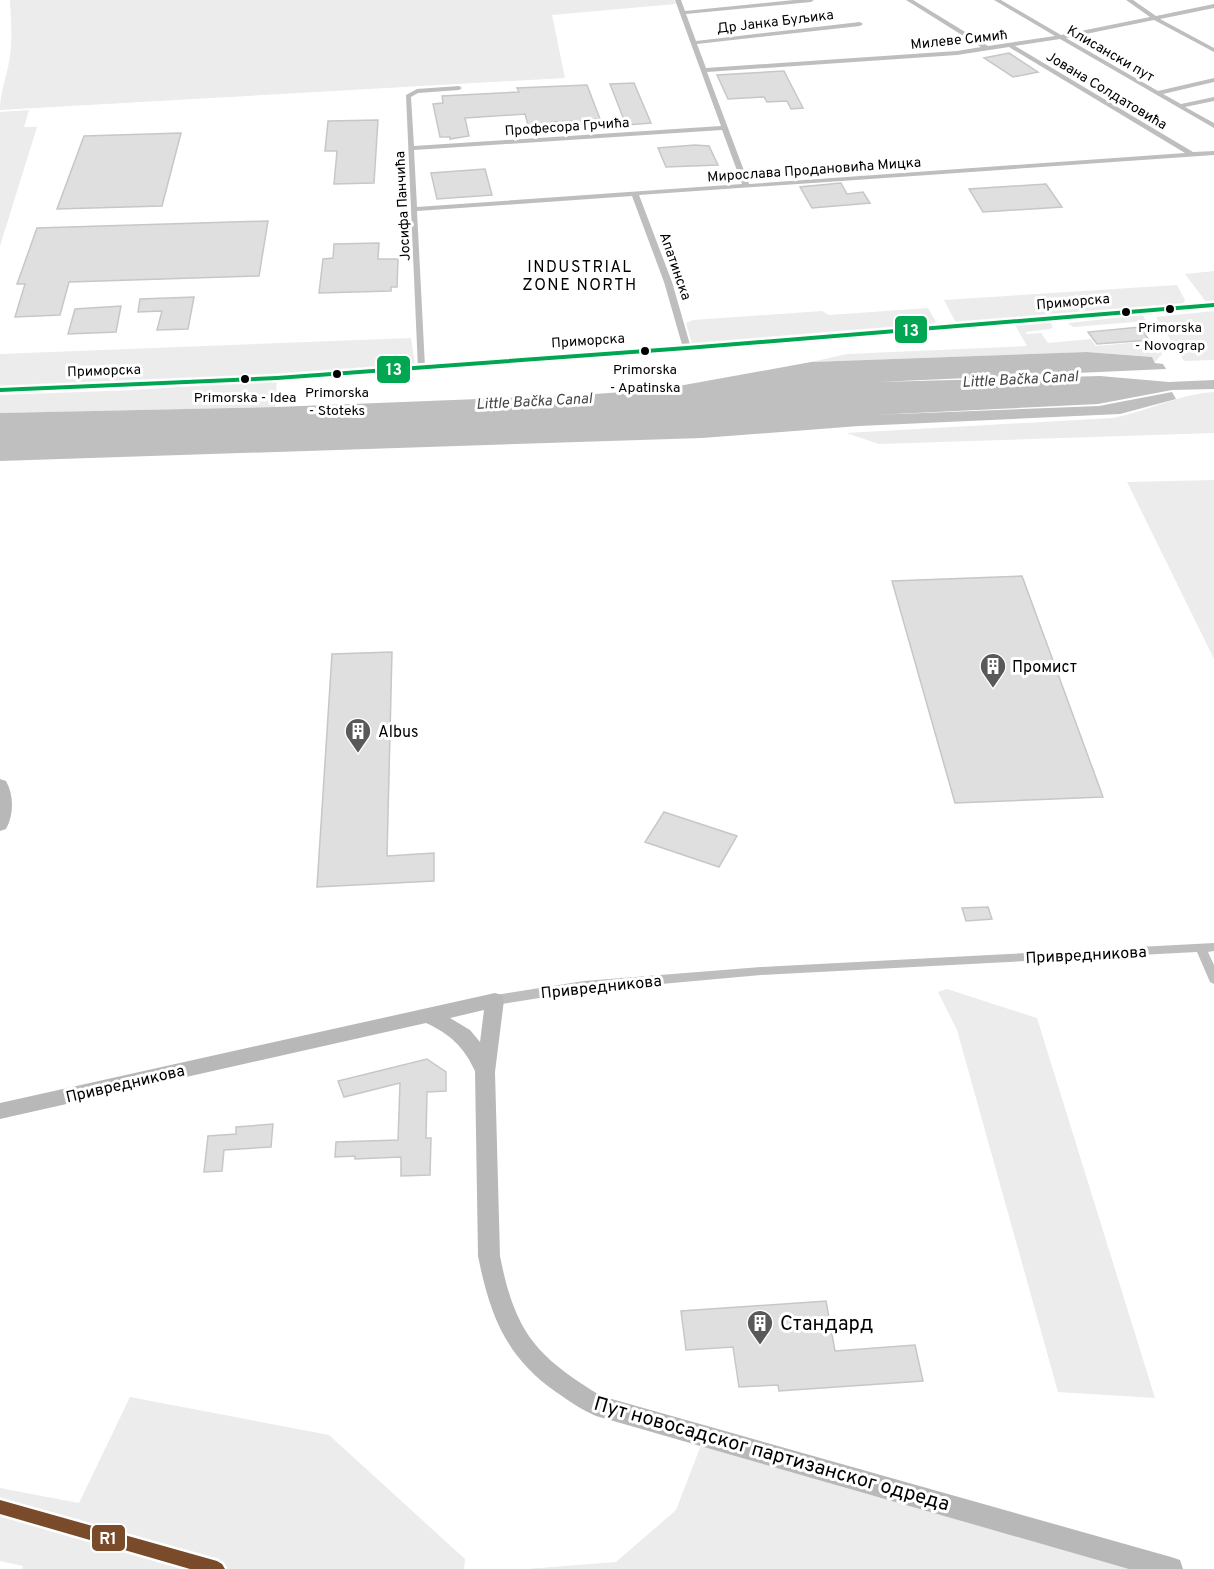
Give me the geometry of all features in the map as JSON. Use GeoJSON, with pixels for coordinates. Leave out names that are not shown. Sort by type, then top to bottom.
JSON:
{"type":"FeatureCollection","features":[{"type":"Feature","properties":{"kind":"street"},"geometry":{"type":"LineString","coordinates":[[678,0],[746,186]]}},
{"type":"Feature","properties":{"kind":"street"},"geometry":{"type":"LineString","coordinates":[[683,13],[811,0]]}},
{"type":"Feature","properties":{"kind":"street"},"geometry":{"type":"LineString","coordinates":[[909,0],[988,49]]}},
{"type":"Feature","properties":{"kind":"street","name":"Клисански пут"},"geometry":{"type":"LineString","coordinates":[[997,0],[1214,126]]}},
{"type":"Feature","properties":{"kind":"street"},"geometry":{"type":"LineString","coordinates":[[1129,0],[1155,18],[1214,50]]}},
{"type":"Feature","properties":{"kind":"street","name":"Милеве Симић"},"geometry":{"type":"LineString","coordinates":[[703,70],[900,58],[988,49],[1214,6]]}},
{"type":"Feature","properties":{"kind":"street","name":"Др Јанка Буљика"},"geometry":{"type":"LineString","coordinates":[[693,43],[860,24]]}},
{"type":"Feature","properties":{"kind":"street","name":"Јована Солдатовића"},"geometry":{"type":"LineString","coordinates":[[1011,46],[1191,154]]}},
{"type":"Feature","properties":{"kind":"street"},"geometry":{"type":"LineString","coordinates":[[1157,93],[1214,80]]}},
{"type":"Feature","properties":{"kind":"street","name":"Јосифа Панчића"},"geometry":{"type":"LineString","coordinates":[[421,367],[408,96],[417,91],[459,88]]}},
{"type":"Feature","properties":{"kind":"street"},"geometry":{"type":"LineString","coordinates":[[1180,106],[1214,99]]}},
{"type":"Feature","properties":{"kind":"street","name":"Професора Грчића"},"geometry":{"type":"LineString","coordinates":[[411,147],[724,128]]}},
{"type":"Feature","properties":{"kind":"street","name":"Мирослава Продановића Мицка"},"geometry":{"type":"LineString","coordinates":[[415,209],[1214,153]]}},
{"type":"Feature","properties":{"kind":"street","name":"Апатинска"},"geometry":{"type":"LineString","coordinates":[[635,194],[668,282],[687,348]]}},
{"type":"Feature","properties":{"kind":"street","name":"Приморска"},"geometry":{"type":"LineString","coordinates":[[0,390],[277,378],[687,348],[1214,305]]}},
{"type":"Feature","properties":{"kind":"street"},"geometry":{"type":"LineString","coordinates":[[0,825],[2,793]]}},
{"type":"Feature","properties":{"kind":"street","name":"Привредникова"},"geometry":{"type":"LineString","coordinates":[[0,1111],[495,1000],[584,986],[761,971],[1214,947]]}},
{"type":"Feature","properties":{"kind":"street"},"geometry":{"type":"LineString","coordinates":[[1201,948],[1214,979]]}},
{"type":"Feature","properties":{"kind":"street","name":"Пут новосадског партизанског одреда"},"geometry":{"type":"LineString","coordinates":[[495,1000],[485,1072],[489,1256],[502,1314],[515,1338],[534,1364],[560,1384],[596,1405],[1171,1569]]}},
{"type":"Feature","properties":{"kind":"street"},"geometry":{"type":"LineString","coordinates":[[426,1015],[462,1032],[479,1057],[485,1072]]}},
{"type":"Feature","properties":{"kind":"shaded area"},"geometry":{"type":"Polygon","coordinates":[[[10,0],[674,0],[676,4],[552,15],[565,78],[0,110],[11,46],[10,0]]]}},
{"type":"Feature","properties":{"kind":"shaded area"},"geometry":{"type":"Polygon","coordinates":[[[29,110],[24,127],[37,127],[0,246],[0,112],[29,110]]]}},
{"type":"Feature","properties":{"kind":"shaded area"},"geometry":{"type":"Polygon","coordinates":[[[1214,271],[1214,301],[1206,302],[1185,274],[1214,271]]]}},
{"type":"Feature","properties":{"kind":"shaded area"},"geometry":{"type":"Polygon","coordinates":[[[1177,285],[1185,300],[1183,304],[960,322],[955,321],[944,300],[1177,285]]]}},
{"type":"Feature","properties":{"kind":"shaded area"},"geometry":{"type":"Polygon","coordinates":[[[928,308],[936,322],[932,325],[692,344],[686,323],[693,320],[822,311],[829,315],[928,308]]]}},
{"type":"Feature","properties":{"kind":"shaded area"},"geometry":{"type":"Polygon","coordinates":[[[1214,311],[1214,360],[1184,361],[1156,317],[1214,311]]]}},
{"type":"Feature","properties":{"kind":"shaded area"},"geometry":{"type":"Polygon","coordinates":[[[1143,315],[1146,321],[1073,327],[1068,323],[1143,315]]]}},
{"type":"Feature","properties":{"kind":"shaded area"},"geometry":{"type":"Polygon","coordinates":[[[1050,322],[1053,327],[1050,329],[1025,332],[1027,334],[1041,333],[1048,343],[1091,339],[1096,346],[1152,341],[1160,344],[1162,354],[1155,362],[1152,357],[1087,352],[811,362],[847,354],[1027,346],[1015,325],[1050,322]]]}},
{"type":"Feature","properties":{"kind":"shaded area"},"geometry":{"type":"Polygon","coordinates":[[[411,338],[415,365],[281,375],[0,387],[0,354],[411,338]]]}},
{"type":"Feature","properties":{"kind":"shaded area"},"geometry":{"type":"Polygon","coordinates":[[[277,380],[275,407],[0,413],[0,395],[134,390],[277,380]]]}},
{"type":"Feature","properties":{"kind":"shaded area"},"geometry":{"type":"Polygon","coordinates":[[[1214,392],[1214,433],[879,444],[846,433],[1112,418],[1188,396],[1214,392]]]}},
{"type":"Feature","properties":{"kind":"shaded area"},"geometry":{"type":"Polygon","coordinates":[[[1214,480],[1214,659],[1127,482],[1214,480]]]}},
{"type":"Feature","properties":{"kind":"shaded area"},"geometry":{"type":"Polygon","coordinates":[[[947,989],[1037,1018],[1155,1398],[1058,1392],[957,1030],[938,992],[947,989]]]}},
{"type":"Feature","properties":{"kind":"shaded area"},"geometry":{"type":"Polygon","coordinates":[[[130,1397],[329,1435],[465,1559],[464,1569],[22,1569],[23,1566],[0,1561],[0,1488],[79,1503],[130,1397]]]}},
{"type":"Feature","properties":{"kind":"shaded area"},"geometry":{"type":"Polygon","coordinates":[[[701,1445],[1132,1569],[527,1569],[616,1562],[676,1510],[701,1445]]]}},
{"type":"Feature","properties":{"kind":"water","name":"Little Bačka Canal"},"geometry":{"type":"Polygon","coordinates":[[[1087,352],[1152,357],[1155,363],[1163,364],[1166,369],[878,382],[1100,376],[1169,382],[1214,380],[1214,389],[1172,390],[1098,404],[873,415],[1099,406],[1172,392],[1176,399],[1120,414],[859,426],[702,438],[0,461],[0,413],[276,407],[582,395],[662,389],[811,362],[1087,352]]]}},
{"type":"Feature","properties":{"kind":"building"},"geometry":{"type":"Polygon","coordinates":[[[1009,53],[1038,72],[1013,77],[984,58],[1009,53]]]}},
{"type":"Feature","properties":{"kind":"building"},"geometry":{"type":"Polygon","coordinates":[[[784,71],[803,108],[791,109],[787,101],[767,102],[764,97],[728,99],[717,75],[784,71]]]}},
{"type":"Feature","properties":{"kind":"building"},"geometry":{"type":"Polygon","coordinates":[[[634,83],[651,123],[626,125],[610,84],[634,83]]]}},
{"type":"Feature","properties":{"kind":"building"},"geometry":{"type":"Polygon","coordinates":[[[587,85],[600,119],[596,119],[599,127],[575,128],[572,121],[552,122],[554,130],[530,132],[525,114],[465,118],[469,136],[450,139],[450,137],[440,137],[433,104],[443,103],[442,96],[519,92],[517,88],[587,85]]]}},
{"type":"Feature","properties":{"kind":"building"},"geometry":{"type":"Polygon","coordinates":[[[378,120],[374,183],[334,184],[337,151],[325,151],[328,121],[378,120]]]}},
{"type":"Feature","properties":{"kind":"building"},"geometry":{"type":"Polygon","coordinates":[[[181,133],[162,206],[57,209],[84,136],[181,133]]]}},
{"type":"Feature","properties":{"kind":"building"},"geometry":{"type":"Polygon","coordinates":[[[709,146],[718,165],[666,167],[658,148],[709,146]]]}},
{"type":"Feature","properties":{"kind":"building"},"geometry":{"type":"Polygon","coordinates":[[[485,169],[492,195],[437,199],[431,173],[485,169]]]}},
{"type":"Feature","properties":{"kind":"building"},"geometry":{"type":"Polygon","coordinates":[[[841,183],[847,194],[863,192],[870,203],[812,208],[800,187],[841,183]]]}},
{"type":"Feature","properties":{"kind":"building"},"geometry":{"type":"Polygon","coordinates":[[[1046,184],[1062,207],[983,212],[969,189],[1046,184]]]}},
{"type":"Feature","properties":{"kind":"building"},"geometry":{"type":"Polygon","coordinates":[[[268,221],[259,276],[69,282],[60,315],[15,317],[25,284],[17,284],[37,228],[268,221]]]}},
{"type":"Feature","properties":{"kind":"building"},"geometry":{"type":"Polygon","coordinates":[[[379,243],[378,259],[398,259],[397,287],[391,287],[391,291],[319,293],[323,259],[333,258],[334,244],[379,243]]]}},
{"type":"Feature","properties":{"kind":"building"},"geometry":{"type":"Polygon","coordinates":[[[194,297],[188,329],[157,330],[162,311],[138,312],[140,299],[194,297]]]}},
{"type":"Feature","properties":{"kind":"building"},"geometry":{"type":"Polygon","coordinates":[[[121,306],[116,332],[68,334],[75,309],[121,306]]]}},
{"type":"Feature","properties":{"kind":"building"},"geometry":{"type":"Polygon","coordinates":[[[1140,327],[1149,340],[1097,344],[1088,332],[1140,327]]]}},
{"type":"Feature","properties":{"kind":"building","name":"Промист"},"geometry":{"type":"Polygon","coordinates":[[[1022,576],[1103,797],[955,803],[892,581],[1022,576]]]}},
{"type":"Feature","properties":{"kind":"building","name":"Albus"},"geometry":{"type":"Polygon","coordinates":[[[392,652],[387,856],[434,853],[434,881],[317,887],[332,654],[392,652]]]}},
{"type":"Feature","properties":{"kind":"building"},"geometry":{"type":"Polygon","coordinates":[[[664,812],[737,836],[719,867],[645,842],[664,812]]]}},
{"type":"Feature","properties":{"kind":"building"},"geometry":{"type":"Polygon","coordinates":[[[988,907],[992,919],[966,921],[962,908],[988,907]]]}},
{"type":"Feature","properties":{"kind":"building"},"geometry":{"type":"Polygon","coordinates":[[[427,1059],[446,1072],[446,1091],[427,1092],[426,1138],[431,1138],[430,1175],[401,1176],[401,1157],[355,1159],[355,1156],[335,1157],[336,1142],[398,1140],[400,1083],[344,1097],[338,1081],[427,1059]]]}},
{"type":"Feature","properties":{"kind":"building"},"geometry":{"type":"Polygon","coordinates":[[[273,1124],[271,1147],[224,1150],[222,1171],[204,1172],[208,1136],[236,1134],[236,1127],[273,1124]]]}},
{"type":"Feature","properties":{"kind":"building","name":"Стандард"},"geometry":{"type":"Polygon","coordinates":[[[826,1301],[835,1351],[915,1345],[923,1381],[779,1391],[778,1385],[739,1387],[733,1347],[686,1350],[681,1311],[826,1301]]]}},
{"type":"Feature","properties":{"kind":"transit line","name":"13"},"geometry":{"type":"LineString","coordinates":[[0,390],[277,378],[687,348],[1214,305]]}},
{"type":"Feature","properties":{"kind":"transit line","name":"R1"},"geometry":{"type":"LineString","coordinates":[[0,1507],[217,1569]]}},
{"type":"Feature","properties":{"kind":"place","name":"Primorska - Novograp"},"geometry":{"type":"Point","coordinates":[1170,309]}},
{"type":"Feature","properties":{"kind":"place","name":"Primorska - Apatinska"},"geometry":{"type":"Point","coordinates":[645,351]}},
{"type":"Feature","properties":{"kind":"place","name":"Primorska - Stoteks"},"geometry":{"type":"Point","coordinates":[337,374]}},
{"type":"Feature","properties":{"kind":"place","name":"Primorska - Idea"},"geometry":{"type":"Point","coordinates":[245,379]}},
{"type":"Feature","properties":{"kind":"place","name":"Промист"},"geometry":{"type":"Point","coordinates":[993,689]}},
{"type":"Feature","properties":{"kind":"place","name":"Albus"},"geometry":{"type":"Point","coordinates":[358,754]}},
{"type":"Feature","properties":{"kind":"place","name":"Стандард"},"geometry":{"type":"Point","coordinates":[760,1346]}},
{"type":"Feature","properties":{"kind":"district","name":"INDUSTRIAL ZONE NORTH"},"geometry":{"type":"Point","coordinates":[580,275]}}]}
